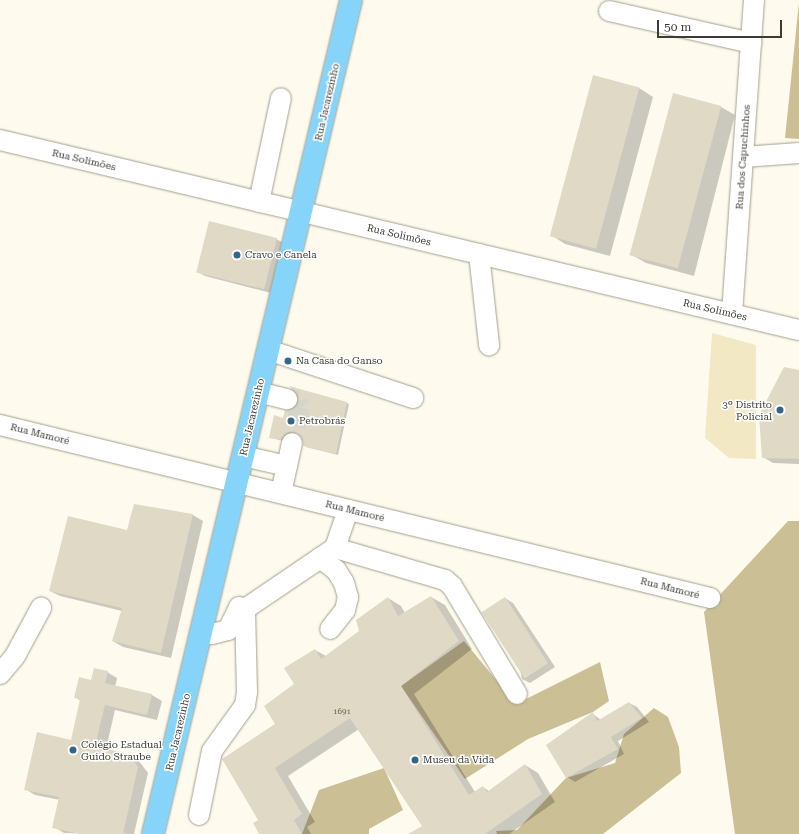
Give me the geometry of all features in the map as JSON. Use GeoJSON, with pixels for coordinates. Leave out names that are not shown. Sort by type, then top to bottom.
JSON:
{"type":"FeatureCollection","features":[{"type":"Feature","properties":{"kind":"main road","name":"Rua Jacarezinho"},"geometry":{"type":"LineString","coordinates":[[154,834],[351,0]]}},
{"type":"Feature","properties":{"kind":"street","name":"Rua dos Capuchinhos"},"geometry":{"type":"LineString","coordinates":[[732,314],[754,0]]}},
{"type":"Feature","properties":{"kind":"street"},"geometry":{"type":"LineString","coordinates":[[609,11],[751,43]]}},
{"type":"Feature","properties":{"kind":"street"},"geometry":{"type":"LineString","coordinates":[[259,202],[281,98]]}},
{"type":"Feature","properties":{"kind":"street","name":"Rua Solimões"},"geometry":{"type":"LineString","coordinates":[[0,140],[799,330]]}},
{"type":"Feature","properties":{"kind":"street"},"geometry":{"type":"LineString","coordinates":[[743,157],[799,153]]}},
{"type":"Feature","properties":{"kind":"street"},"geometry":{"type":"LineString","coordinates":[[480,254],[489,345]]}},
{"type":"Feature","properties":{"kind":"street"},"geometry":{"type":"LineString","coordinates":[[268,350],[413,398]]}},
{"type":"Feature","properties":{"kind":"street"},"geometry":{"type":"LineString","coordinates":[[258,392],[287,399]]}},
{"type":"Feature","properties":{"kind":"street","name":"Rua Mamoré"},"geometry":{"type":"LineString","coordinates":[[0,425],[710,598]]}},
{"type":"Feature","properties":{"kind":"street"},"geometry":{"type":"LineString","coordinates":[[281,493],[292,443]]}},
{"type":"Feature","properties":{"kind":"street"},"geometry":{"type":"LineString","coordinates":[[243,456],[287,466]]}},
{"type":"Feature","properties":{"kind":"street"},"geometry":{"type":"LineString","coordinates":[[245,609],[328,553],[348,510]]}},
{"type":"Feature","properties":{"kind":"street"},"geometry":{"type":"LineString","coordinates":[[328,553],[344,583],[348,597],[345,610],[330,629]]}},
{"type":"Feature","properties":{"kind":"street"},"geometry":{"type":"LineString","coordinates":[[328,553],[445,580],[452,586],[517,694]]}},
{"type":"Feature","properties":{"kind":"street"},"geometry":{"type":"LineString","coordinates":[[201,634],[212,634],[228,630],[239,607],[245,609]]}},
{"type":"Feature","properties":{"kind":"street"},"geometry":{"type":"LineString","coordinates":[[0,674],[15,656],[41,608]]}},
{"type":"Feature","properties":{"kind":"street"},"geometry":{"type":"LineString","coordinates":[[199,815],[212,751],[245,705],[247,692],[245,609]]}},
{"type":"Feature","properties":{"kind":"shaded area"},"geometry":{"type":"Polygon","coordinates":[[[799,2],[799,139],[785,138],[799,2]]]}},
{"type":"Feature","properties":{"kind":"shaded area"},"geometry":{"type":"Polygon","coordinates":[[[712,333],[756,345],[756,459],[729,458],[705,438],[712,333]]]}},
{"type":"Feature","properties":{"kind":"shaded area"},"geometry":{"type":"Polygon","coordinates":[[[788,521],[799,521],[799,834],[735,834],[704,612],[788,521]]]}},
{"type":"Feature","properties":{"kind":"shaded area"},"geometry":{"type":"Polygon","coordinates":[[[464,641],[516,704],[600,662],[609,701],[593,712],[528,739],[465,779],[401,686],[464,641]]]}},
{"type":"Feature","properties":{"kind":"shaded area"},"geometry":{"type":"Polygon","coordinates":[[[654,708],[668,717],[679,747],[681,773],[603,834],[497,834],[496,831],[517,830],[566,778],[615,763],[624,734],[654,708]]]}},
{"type":"Feature","properties":{"kind":"shaded area"},"geometry":{"type":"Polygon","coordinates":[[[384,768],[403,810],[369,829],[369,834],[302,834],[319,790],[384,768]]]}},
{"type":"Feature","properties":{"kind":"building"},"geometry":{"type":"Polygon","coordinates":[[[593,75],[639,87],[596,249],[550,236],[593,75]]]}},
{"type":"Feature","properties":{"kind":"building"},"geometry":{"type":"Polygon","coordinates":[[[673,93],[721,106],[678,268],[630,255],[673,93]]]}},
{"type":"Feature","properties":{"kind":"building","name":"Cravo e Canela"},"geometry":{"type":"Polygon","coordinates":[[[209,221],[277,238],[264,289],[196,272],[209,221]]]}},
{"type":"Feature","properties":{"kind":"building","name":"3º Distrito Policial"},"geometry":{"type":"Polygon","coordinates":[[[784,367],[799,370],[799,459],[762,458],[759,415],[784,367]]]}},
{"type":"Feature","properties":{"kind":"building","name":"Petrobrás"},"geometry":{"type":"Polygon","coordinates":[[[289,386],[347,402],[336,454],[303,446],[303,439],[295,432],[288,432],[281,440],[269,438],[274,415],[283,418],[285,410],[291,410],[298,402],[298,395],[289,386]]]}},
{"type":"Feature","properties":{"kind":"building"},"geometry":{"type":"Polygon","coordinates":[[[134,504],[193,514],[161,653],[112,641],[122,608],[49,591],[68,516],[127,530],[134,504]]]}},
{"type":"Feature","properties":{"kind":"building"},"geometry":{"type":"Polygon","coordinates":[[[431,596],[459,641],[401,686],[469,795],[483,786],[487,792],[525,764],[542,794],[485,834],[408,834],[422,826],[350,718],[275,768],[302,814],[294,820],[302,834],[259,834],[253,823],[258,820],[222,759],[275,724],[264,706],[294,684],[284,668],[315,649],[321,659],[359,631],[356,620],[388,597],[398,616],[431,596]]]}},
{"type":"Feature","properties":{"kind":"building"},"geometry":{"type":"Polygon","coordinates":[[[505,597],[548,663],[525,679],[482,612],[505,597]]]}},
{"type":"Feature","properties":{"kind":"building","name":"Colégio Estadual Guido Straube"},"geometry":{"type":"Polygon","coordinates":[[[94,668],[108,671],[105,683],[152,694],[147,715],[105,705],[95,746],[129,754],[138,767],[123,834],[80,834],[52,828],[59,797],[24,790],[37,732],[71,740],[80,699],[74,698],[79,677],[91,680],[94,668]]]}},
{"type":"Feature","properties":{"kind":"building"},"geometry":{"type":"Polygon","coordinates":[[[629,702],[642,718],[611,737],[618,749],[566,778],[546,745],[593,712],[597,721],[629,702]]]}},
{"type":"Feature","properties":{"kind":"tunnel"},"geometry":{"type":"LineString","coordinates":[[287,399],[298,401],[300,407],[292,443]]}},
{"type":"Feature","properties":{"kind":"place","name":"Cravo e Canela"},"geometry":{"type":"Point","coordinates":[237,255]}},
{"type":"Feature","properties":{"kind":"place","name":"Na Casa do Ganso"},"geometry":{"type":"Point","coordinates":[288,361]}},
{"type":"Feature","properties":{"kind":"place","name":"3º Distrito Policial"},"geometry":{"type":"Point","coordinates":[780,410]}},
{"type":"Feature","properties":{"kind":"place","name":"Petrobrás"},"geometry":{"type":"Point","coordinates":[291,421]}},
{"type":"Feature","properties":{"kind":"place","name":"Colégio Estadual Guido Straube"},"geometry":{"type":"Point","coordinates":[73,750]}},
{"type":"Feature","properties":{"kind":"place","name":"Museu da Vida"},"geometry":{"type":"Point","coordinates":[415,760]}}]}
